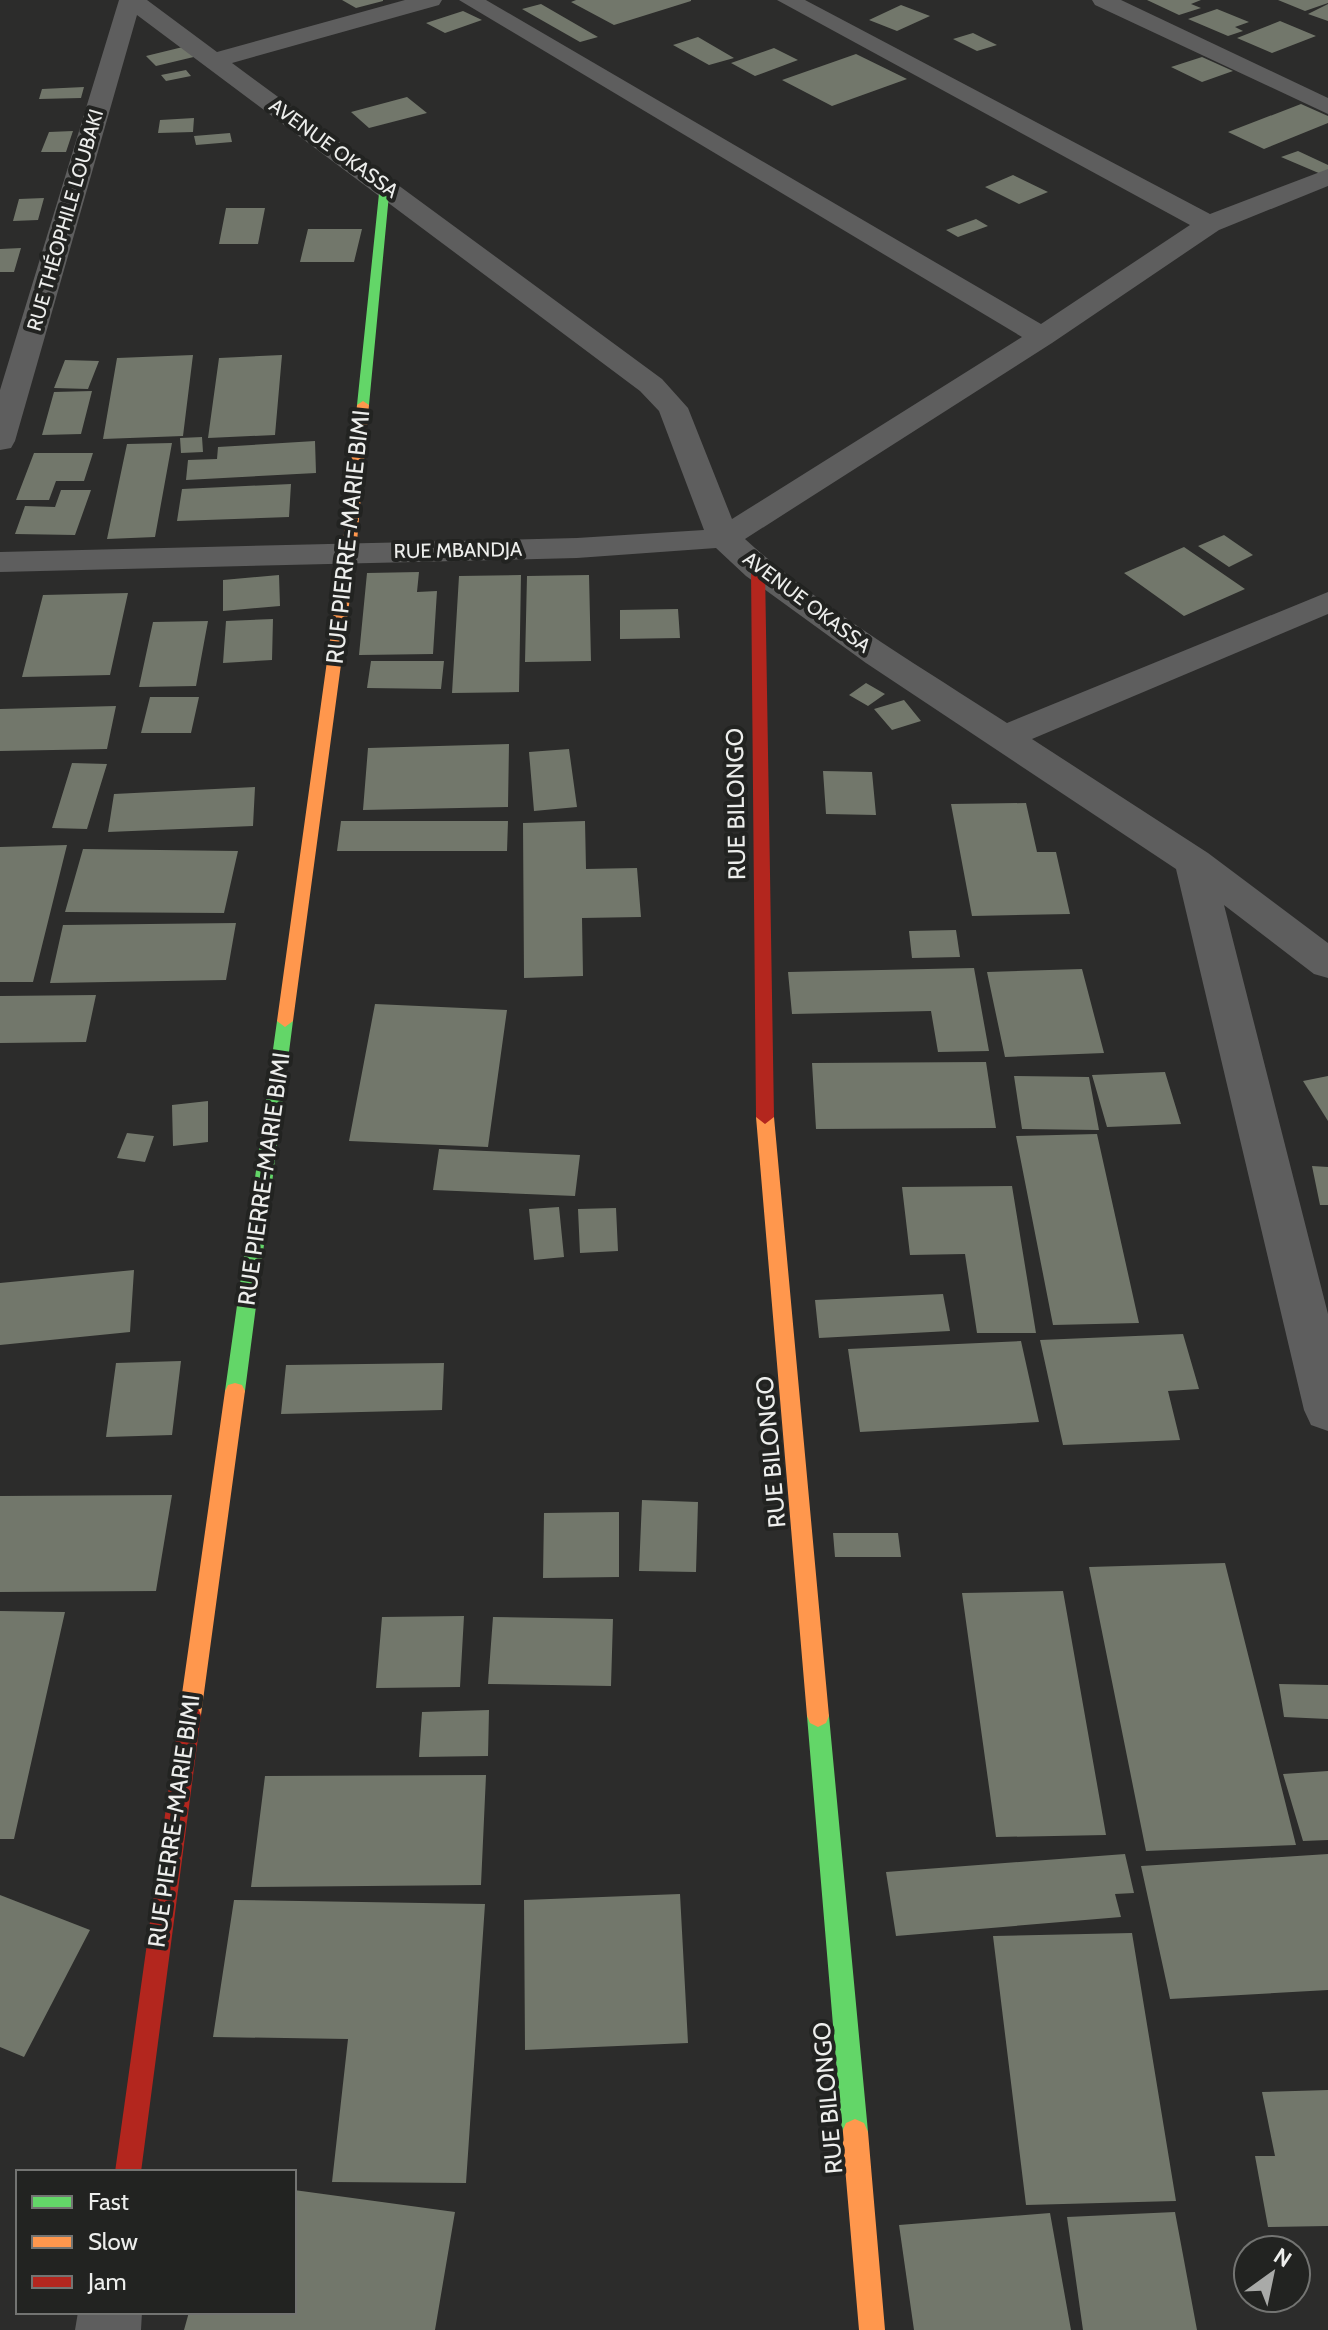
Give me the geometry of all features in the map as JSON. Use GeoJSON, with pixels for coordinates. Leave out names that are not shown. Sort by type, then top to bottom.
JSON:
{"type":"FeatureCollection","features":[{"type":"Feature","properties":{"kind":"street","name":"AVENUE OKASSA"},"geometry":{"type":"LineString","coordinates":[[131,0],[385,184],[651,385],[673,408],[724,538],[758,569],[878,655],[1194,862],[1328,964]]}},
{"type":"Feature","properties":{"kind":"street","name":"RUE THÉOPHILE LOUBAKI"},"geometry":{"type":"LineString","coordinates":[[0,441],[131,0]]}},
{"type":"Feature","properties":{"kind":"street"},"geometry":{"type":"LineString","coordinates":[[214,60],[431,0]]}},
{"type":"Feature","properties":{"kind":"street"},"geometry":{"type":"LineString","coordinates":[[470,0],[1042,337]]}},
{"type":"Feature","properties":{"kind":"street"},"geometry":{"type":"LineString","coordinates":[[788,0],[1209,224]]}},
{"type":"Feature","properties":{"kind":"street"},"geometry":{"type":"LineString","coordinates":[[1103,0],[1328,107]]}},
{"type":"Feature","properties":{"kind":"street"},"geometry":{"type":"LineString","coordinates":[[724,538],[1042,337],[1209,224],[1328,177]]}},
{"type":"Feature","properties":{"kind":"street","name":"RUE PIERRE-MARIE BIMI"},"geometry":{"type":"LineString","coordinates":[[128,2170],[349,553],[385,184]]}},
{"type":"Feature","properties":{"kind":"street","name":"RUE MBANDJA"},"geometry":{"type":"LineString","coordinates":[[0,562],[577,548],[724,538]]}},
{"type":"Feature","properties":{"kind":"street","name":"RUE BILONGO"},"geometry":{"type":"LineString","coordinates":[[758,569],[764,1102],[872,2330]]}},
{"type":"Feature","properties":{"kind":"street"},"geometry":{"type":"LineString","coordinates":[[1005,737],[1328,602]]}},
{"type":"Feature","properties":{"kind":"street"},"geometry":{"type":"LineString","coordinates":[[1194,862],[1328,1410]]}},
{"type":"Feature","properties":{"kind":"building"},"geometry":{"type":"Polygon","coordinates":[[[342,0],[383,0],[383,1],[356,8],[342,0]]]}},
{"type":"Feature","properties":{"kind":"building"},"geometry":{"type":"Polygon","coordinates":[[[1147,0],[1201,0],[1191,4],[1201,8],[1179,15],[1147,0]]]}},
{"type":"Feature","properties":{"kind":"building"},"geometry":{"type":"Polygon","coordinates":[[[1278,0],[1328,0],[1328,3],[1305,11],[1278,0]]]}},
{"type":"Feature","properties":{"kind":"building"},"geometry":{"type":"Polygon","coordinates":[[[691,1],[614,25],[571,2],[691,1]]]}},
{"type":"Feature","properties":{"kind":"building"},"geometry":{"type":"Polygon","coordinates":[[[541,4],[598,37],[580,42],[522,9],[541,4]]]}},
{"type":"Feature","properties":{"kind":"building"},"geometry":{"type":"Polygon","coordinates":[[[1328,4],[1328,21],[1308,14],[1328,4]]]}},
{"type":"Feature","properties":{"kind":"building"},"geometry":{"type":"Polygon","coordinates":[[[901,5],[930,16],[897,31],[869,20],[901,5]]]}},
{"type":"Feature","properties":{"kind":"building"},"geometry":{"type":"Polygon","coordinates":[[[1217,9],[1249,22],[1235,27],[1243,31],[1228,36],[1188,19],[1217,9]]]}},
{"type":"Feature","properties":{"kind":"building"},"geometry":{"type":"Polygon","coordinates":[[[463,11],[482,20],[445,33],[426,23],[463,11]]]}},
{"type":"Feature","properties":{"kind":"building"},"geometry":{"type":"Polygon","coordinates":[[[1280,21],[1316,36],[1272,53],[1237,38],[1280,21]]]}},
{"type":"Feature","properties":{"kind":"building"},"geometry":{"type":"Polygon","coordinates":[[[973,33],[997,45],[977,51],[953,39],[973,33]]]}},
{"type":"Feature","properties":{"kind":"building"},"geometry":{"type":"Polygon","coordinates":[[[698,37],[734,58],[709,65],[673,45],[698,37]]]}},
{"type":"Feature","properties":{"kind":"building"},"geometry":{"type":"Polygon","coordinates":[[[191,45],[202,55],[156,66],[146,56],[191,45]]]}},
{"type":"Feature","properties":{"kind":"building"},"geometry":{"type":"Polygon","coordinates":[[[774,48],[798,60],[755,76],[731,63],[774,48]]]}},
{"type":"Feature","properties":{"kind":"building"},"geometry":{"type":"Polygon","coordinates":[[[856,54],[907,79],[832,106],[782,80],[856,54]]]}},
{"type":"Feature","properties":{"kind":"building"},"geometry":{"type":"Polygon","coordinates":[[[1202,57],[1233,71],[1202,82],[1171,67],[1202,57]]]}},
{"type":"Feature","properties":{"kind":"building"},"geometry":{"type":"Polygon","coordinates":[[[186,70],[191,76],[166,81],[161,75],[186,70]]]}},
{"type":"Feature","properties":{"kind":"building"},"geometry":{"type":"Polygon","coordinates":[[[84,87],[81,98],[39,99],[42,89],[84,87]]]}},
{"type":"Feature","properties":{"kind":"building"},"geometry":{"type":"Polygon","coordinates":[[[407,97],[427,113],[369,128],[351,112],[407,97]]]}},
{"type":"Feature","properties":{"kind":"building"},"geometry":{"type":"Polygon","coordinates":[[[1301,104],[1328,116],[1328,123],[1264,149],[1228,132],[1301,104]]]}},
{"type":"Feature","properties":{"kind":"building"},"geometry":{"type":"Polygon","coordinates":[[[194,118],[193,132],[158,133],[160,120],[194,118]]]}},
{"type":"Feature","properties":{"kind":"building"},"geometry":{"type":"Polygon","coordinates":[[[73,131],[66,152],[41,152],[49,132],[73,131]]]}},
{"type":"Feature","properties":{"kind":"building"},"geometry":{"type":"Polygon","coordinates":[[[230,133],[232,142],[196,145],[194,136],[230,133]]]}},
{"type":"Feature","properties":{"kind":"building"},"geometry":{"type":"Polygon","coordinates":[[[1298,151],[1328,165],[1328,177],[1281,157],[1298,151]]]}},
{"type":"Feature","properties":{"kind":"building"},"geometry":{"type":"Polygon","coordinates":[[[1013,175],[1048,192],[1019,204],[985,187],[1013,175]]]}},
{"type":"Feature","properties":{"kind":"building"},"geometry":{"type":"Polygon","coordinates":[[[44,198],[38,220],[13,221],[19,199],[44,198]]]}},
{"type":"Feature","properties":{"kind":"building"},"geometry":{"type":"Polygon","coordinates":[[[226,208],[265,208],[258,244],[219,244],[226,208]]]}},
{"type":"Feature","properties":{"kind":"building"},"geometry":{"type":"Polygon","coordinates":[[[976,219],[988,226],[958,237],[946,230],[976,219]]]}},
{"type":"Feature","properties":{"kind":"building"},"geometry":{"type":"Polygon","coordinates":[[[308,229],[362,229],[354,262],[300,262],[308,229]]]}},
{"type":"Feature","properties":{"kind":"building"},"geometry":{"type":"Polygon","coordinates":[[[21,248],[14,272],[0,272],[0,249],[21,248]]]}},
{"type":"Feature","properties":{"kind":"building"},"geometry":{"type":"Polygon","coordinates":[[[193,355],[183,436],[103,439],[117,358],[193,355]]]}},
{"type":"Feature","properties":{"kind":"building"},"geometry":{"type":"Polygon","coordinates":[[[282,355],[275,435],[208,438],[219,358],[282,355]]]}},
{"type":"Feature","properties":{"kind":"building"},"geometry":{"type":"Polygon","coordinates":[[[65,360],[99,361],[88,389],[54,388],[65,360]]]}},
{"type":"Feature","properties":{"kind":"building"},"geometry":{"type":"Polygon","coordinates":[[[92,391],[81,434],[42,435],[54,392],[92,391]]]}},
{"type":"Feature","properties":{"kind":"building"},"geometry":{"type":"Polygon","coordinates":[[[202,437],[203,452],[181,453],[180,438],[202,437]]]}},
{"type":"Feature","properties":{"kind":"building"},"geometry":{"type":"Polygon","coordinates":[[[315,441],[316,473],[186,480],[188,460],[217,459],[218,447],[315,441]]]}},
{"type":"Feature","properties":{"kind":"building"},"geometry":{"type":"Polygon","coordinates":[[[172,443],[155,537],[107,539],[127,444],[172,443]]]}},
{"type":"Feature","properties":{"kind":"building"},"geometry":{"type":"Polygon","coordinates":[[[34,453],[93,453],[84,481],[56,481],[49,500],[16,500],[34,453]]]}},
{"type":"Feature","properties":{"kind":"building"},"geometry":{"type":"Polygon","coordinates":[[[291,484],[289,517],[177,521],[182,489],[291,484]]]}},
{"type":"Feature","properties":{"kind":"building"},"geometry":{"type":"Polygon","coordinates":[[[61,490],[91,490],[75,535],[15,534],[25,506],[55,507],[61,490]]]}},
{"type":"Feature","properties":{"kind":"building"},"geometry":{"type":"Polygon","coordinates":[[[1224,535],[1253,555],[1229,567],[1198,546],[1224,535]]]}},
{"type":"Feature","properties":{"kind":"building"},"geometry":{"type":"Polygon","coordinates":[[[1184,547],[1245,589],[1184,616],[1124,573],[1184,547]]]}},
{"type":"Feature","properties":{"kind":"building"},"geometry":{"type":"Polygon","coordinates":[[[419,572],[417,592],[437,591],[433,654],[359,655],[367,573],[419,572]]]}},
{"type":"Feature","properties":{"kind":"building"},"geometry":{"type":"Polygon","coordinates":[[[279,575],[280,606],[223,611],[223,580],[279,575]]]}},
{"type":"Feature","properties":{"kind":"building"},"geometry":{"type":"Polygon","coordinates":[[[521,575],[519,692],[452,693],[459,576],[521,575]]]}},
{"type":"Feature","properties":{"kind":"building"},"geometry":{"type":"Polygon","coordinates":[[[589,575],[591,661],[525,662],[527,576],[589,575]]]}},
{"type":"Feature","properties":{"kind":"building"},"geometry":{"type":"Polygon","coordinates":[[[128,593],[110,675],[22,677],[43,595],[128,593]]]}},
{"type":"Feature","properties":{"kind":"building"},"geometry":{"type":"Polygon","coordinates":[[[678,609],[680,638],[620,639],[620,610],[678,609]]]}},
{"type":"Feature","properties":{"kind":"building"},"geometry":{"type":"Polygon","coordinates":[[[273,619],[272,660],[223,663],[226,621],[273,619]]]}},
{"type":"Feature","properties":{"kind":"building"},"geometry":{"type":"Polygon","coordinates":[[[208,621],[196,686],[139,687],[153,622],[208,621]]]}},
{"type":"Feature","properties":{"kind":"building"},"geometry":{"type":"Polygon","coordinates":[[[371,661],[444,661],[441,689],[367,688],[371,661]]]}},
{"type":"Feature","properties":{"kind":"building"},"geometry":{"type":"Polygon","coordinates":[[[866,683],[885,694],[868,706],[849,695],[866,683]]]}},
{"type":"Feature","properties":{"kind":"building"},"geometry":{"type":"Polygon","coordinates":[[[150,697],[199,697],[191,733],[141,733],[150,697]]]}},
{"type":"Feature","properties":{"kind":"building"},"geometry":{"type":"Polygon","coordinates":[[[904,700],[921,721],[892,730],[874,709],[904,700]]]}},
{"type":"Feature","properties":{"kind":"building"},"geometry":{"type":"Polygon","coordinates":[[[116,706],[107,749],[0,751],[0,709],[116,706]]]}},
{"type":"Feature","properties":{"kind":"building"},"geometry":{"type":"Polygon","coordinates":[[[509,744],[508,807],[363,810],[368,748],[509,744]]]}},
{"type":"Feature","properties":{"kind":"building"},"geometry":{"type":"Polygon","coordinates":[[[569,749],[577,807],[534,811],[529,752],[569,749]]]}},
{"type":"Feature","properties":{"kind":"building"},"geometry":{"type":"Polygon","coordinates":[[[72,763],[107,764],[87,829],[52,828],[72,763]]]}},
{"type":"Feature","properties":{"kind":"building"},"geometry":{"type":"Polygon","coordinates":[[[823,771],[872,772],[876,815],[826,814],[823,771]]]}},
{"type":"Feature","properties":{"kind":"building"},"geometry":{"type":"Polygon","coordinates":[[[255,787],[253,826],[108,832],[114,794],[255,787]]]}},
{"type":"Feature","properties":{"kind":"building"},"geometry":{"type":"Polygon","coordinates":[[[1026,803],[1037,852],[1056,852],[1070,914],[972,916],[951,804],[1026,803]]]}},
{"type":"Feature","properties":{"kind":"building"},"geometry":{"type":"Polygon","coordinates":[[[341,821],[508,821],[507,851],[337,851],[341,821]]]}},
{"type":"Feature","properties":{"kind":"building"},"geometry":{"type":"Polygon","coordinates":[[[585,821],[586,869],[637,868],[641,917],[582,918],[583,976],[524,978],[523,823],[585,821]]]}},
{"type":"Feature","properties":{"kind":"building"},"geometry":{"type":"Polygon","coordinates":[[[67,845],[33,982],[0,982],[0,847],[67,845]]]}},
{"type":"Feature","properties":{"kind":"building"},"geometry":{"type":"Polygon","coordinates":[[[83,849],[238,851],[224,913],[65,912],[83,849]]]}},
{"type":"Feature","properties":{"kind":"building"},"geometry":{"type":"Polygon","coordinates":[[[236,923],[226,980],[50,983],[63,925],[236,923]]]}},
{"type":"Feature","properties":{"kind":"building"},"geometry":{"type":"Polygon","coordinates":[[[956,930],[960,957],[912,958],[909,931],[956,930]]]}},
{"type":"Feature","properties":{"kind":"building"},"geometry":{"type":"Polygon","coordinates":[[[974,968],[989,1051],[938,1052],[931,1011],[792,1014],[788,972],[974,968]]]}},
{"type":"Feature","properties":{"kind":"building"},"geometry":{"type":"Polygon","coordinates":[[[1082,969],[1104,1053],[1005,1057],[987,972],[1082,969]]]}},
{"type":"Feature","properties":{"kind":"building"},"geometry":{"type":"Polygon","coordinates":[[[96,995],[86,1042],[0,1043],[0,996],[96,995]]]}},
{"type":"Feature","properties":{"kind":"building"},"geometry":{"type":"Polygon","coordinates":[[[375,1004],[507,1010],[488,1147],[349,1141],[375,1004]]]}},
{"type":"Feature","properties":{"kind":"building"},"geometry":{"type":"Polygon","coordinates":[[[986,1062],[996,1128],[816,1129],[812,1063],[986,1062]]]}},
{"type":"Feature","properties":{"kind":"building"},"geometry":{"type":"Polygon","coordinates":[[[1165,1072],[1181,1124],[1107,1127],[1092,1075],[1165,1072]]]}},
{"type":"Feature","properties":{"kind":"building"},"geometry":{"type":"Polygon","coordinates":[[[1014,1076],[1089,1077],[1099,1130],[1022,1129],[1014,1076]]]}},
{"type":"Feature","properties":{"kind":"building"},"geometry":{"type":"Polygon","coordinates":[[[1328,1076],[1328,1121],[1303,1081],[1328,1076]]]}},
{"type":"Feature","properties":{"kind":"building"},"geometry":{"type":"Polygon","coordinates":[[[208,1101],[208,1142],[173,1146],[172,1105],[208,1101]]]}},
{"type":"Feature","properties":{"kind":"building"},"geometry":{"type":"Polygon","coordinates":[[[127,1133],[154,1136],[145,1162],[117,1158],[127,1133]]]}},
{"type":"Feature","properties":{"kind":"building"},"geometry":{"type":"Polygon","coordinates":[[[1097,1134],[1139,1323],[1053,1325],[1016,1136],[1097,1134]]]}},
{"type":"Feature","properties":{"kind":"building"},"geometry":{"type":"Polygon","coordinates":[[[439,1149],[580,1155],[575,1196],[433,1190],[439,1149]]]}},
{"type":"Feature","properties":{"kind":"building"},"geometry":{"type":"Polygon","coordinates":[[[1312,1166],[1328,1167],[1328,1205],[1320,1205],[1312,1166]]]}},
{"type":"Feature","properties":{"kind":"building"},"geometry":{"type":"Polygon","coordinates":[[[1012,1186],[1036,1333],[977,1333],[965,1254],[910,1255],[902,1187],[1012,1186]]]}},
{"type":"Feature","properties":{"kind":"building"},"geometry":{"type":"Polygon","coordinates":[[[559,1207],[564,1257],[534,1260],[529,1209],[559,1207]]]}},
{"type":"Feature","properties":{"kind":"building"},"geometry":{"type":"Polygon","coordinates":[[[616,1208],[618,1251],[580,1253],[578,1209],[616,1208]]]}},
{"type":"Feature","properties":{"kind":"building"},"geometry":{"type":"Polygon","coordinates":[[[134,1270],[130,1332],[0,1345],[0,1283],[134,1270]]]}},
{"type":"Feature","properties":{"kind":"building"},"geometry":{"type":"Polygon","coordinates":[[[943,1294],[950,1331],[819,1338],[815,1300],[943,1294]]]}},
{"type":"Feature","properties":{"kind":"building"},"geometry":{"type":"Polygon","coordinates":[[[1183,1334],[1199,1389],[1168,1391],[1180,1440],[1063,1445],[1040,1340],[1183,1334]]]}},
{"type":"Feature","properties":{"kind":"building"},"geometry":{"type":"Polygon","coordinates":[[[1021,1341],[1039,1422],[860,1432],[848,1349],[1021,1341]]]}},
{"type":"Feature","properties":{"kind":"building"},"geometry":{"type":"Polygon","coordinates":[[[181,1361],[172,1435],[106,1437],[116,1363],[181,1361]]]}},
{"type":"Feature","properties":{"kind":"building"},"geometry":{"type":"Polygon","coordinates":[[[444,1363],[442,1410],[281,1414],[286,1365],[444,1363]]]}},
{"type":"Feature","properties":{"kind":"building"},"geometry":{"type":"Polygon","coordinates":[[[172,1495],[156,1591],[0,1592],[0,1496],[172,1495]]]}},
{"type":"Feature","properties":{"kind":"building"},"geometry":{"type":"Polygon","coordinates":[[[642,1500],[698,1502],[696,1572],[639,1571],[642,1500]]]}},
{"type":"Feature","properties":{"kind":"building"},"geometry":{"type":"Polygon","coordinates":[[[619,1512],[619,1577],[543,1578],[544,1513],[619,1512]]]}},
{"type":"Feature","properties":{"kind":"building"},"geometry":{"type":"Polygon","coordinates":[[[833,1533],[898,1533],[901,1557],[835,1557],[833,1533]]]}},
{"type":"Feature","properties":{"kind":"building"},"geometry":{"type":"Polygon","coordinates":[[[1225,1563],[1296,1845],[1146,1851],[1089,1567],[1225,1563]]]}},
{"type":"Feature","properties":{"kind":"building"},"geometry":{"type":"Polygon","coordinates":[[[1063,1591],[1106,1835],[996,1837],[962,1593],[1063,1591]]]}},
{"type":"Feature","properties":{"kind":"building"},"geometry":{"type":"Polygon","coordinates":[[[0,1611],[65,1612],[14,1839],[0,1839],[0,1611]]]}},
{"type":"Feature","properties":{"kind":"building"},"geometry":{"type":"Polygon","coordinates":[[[464,1616],[460,1687],[376,1688],[382,1617],[464,1616]]]}},
{"type":"Feature","properties":{"kind":"building"},"geometry":{"type":"Polygon","coordinates":[[[493,1617],[613,1619],[611,1686],[488,1684],[493,1617]]]}},
{"type":"Feature","properties":{"kind":"building"},"geometry":{"type":"Polygon","coordinates":[[[1279,1684],[1328,1685],[1328,1719],[1284,1717],[1279,1684]]]}},
{"type":"Feature","properties":{"kind":"building"},"geometry":{"type":"Polygon","coordinates":[[[489,1710],[488,1756],[419,1757],[422,1712],[489,1710]]]}},
{"type":"Feature","properties":{"kind":"building"},"geometry":{"type":"Polygon","coordinates":[[[1328,1771],[1328,1840],[1303,1841],[1283,1774],[1328,1771]]]}},
{"type":"Feature","properties":{"kind":"building"},"geometry":{"type":"Polygon","coordinates":[[[486,1775],[481,1885],[251,1887],[265,1776],[486,1775]]]}},
{"type":"Feature","properties":{"kind":"building"},"geometry":{"type":"Polygon","coordinates":[[[1125,1854],[1134,1893],[1115,1894],[1121,1917],[896,1936],[886,1872],[1125,1854]]]}},
{"type":"Feature","properties":{"kind":"building"},"geometry":{"type":"Polygon","coordinates":[[[1328,1854],[1328,1990],[1170,1999],[1141,1866],[1328,1854]]]}},
{"type":"Feature","properties":{"kind":"building"},"geometry":{"type":"Polygon","coordinates":[[[680,1894],[688,2043],[525,2050],[524,1900],[680,1894]]]}},
{"type":"Feature","properties":{"kind":"building"},"geometry":{"type":"Polygon","coordinates":[[[0,1895],[90,1930],[24,2057],[0,2047],[0,1895]]]}},
{"type":"Feature","properties":{"kind":"building"},"geometry":{"type":"Polygon","coordinates":[[[234,1900],[485,1904],[466,2183],[332,2182],[348,2039],[213,2037],[234,1900]]]}},
{"type":"Feature","properties":{"kind":"building"},"geometry":{"type":"Polygon","coordinates":[[[1132,1933],[1176,2201],[1026,2205],[993,1936],[1132,1933]]]}},
{"type":"Feature","properties":{"kind":"building"},"geometry":{"type":"Polygon","coordinates":[[[1328,2090],[1328,2226],[1268,2227],[1255,2156],[1275,2156],[1262,2092],[1328,2090]]]}},
{"type":"Feature","properties":{"kind":"building"},"geometry":{"type":"Polygon","coordinates":[[[296,2190],[455,2212],[435,2330],[184,2330],[188,2314],[296,2314],[296,2190]]]}},
{"type":"Feature","properties":{"kind":"building"},"geometry":{"type":"Polygon","coordinates":[[[1175,2212],[1197,2330],[1083,2330],[1067,2217],[1175,2212]]]}},
{"type":"Feature","properties":{"kind":"building"},"geometry":{"type":"Polygon","coordinates":[[[1050,2213],[1071,2330],[914,2330],[899,2225],[1050,2213]]]}},
{"type":"Feature","properties":{"kind":"traffic: fast"},"geometry":{"type":"LineString","coordinates":[[363,405],[385,184]]}},
{"type":"Feature","properties":{"kind":"traffic: fast"},"geometry":{"type":"LineString","coordinates":[[235,1391],[285,1021]]}},
{"type":"Feature","properties":{"kind":"traffic: fast"},"geometry":{"type":"LineString","coordinates":[[818,1716],[855,2132]]}},
{"type":"Feature","properties":{"kind":"traffic: slow"},"geometry":{"type":"LineString","coordinates":[[285,1021],[349,553],[363,405]]}},
{"type":"Feature","properties":{"kind":"traffic: slow"},"geometry":{"type":"LineString","coordinates":[[765,1117],[818,1716]]}},
{"type":"Feature","properties":{"kind":"traffic: slow"},"geometry":{"type":"LineString","coordinates":[[190,1715],[235,1391]]}},
{"type":"Feature","properties":{"kind":"traffic: slow"},"geometry":{"type":"LineString","coordinates":[[855,2132],[872,2330]]}},
{"type":"Feature","properties":{"kind":"traffic: jam"},"geometry":{"type":"LineString","coordinates":[[758,569],[765,1117]]}},
{"type":"Feature","properties":{"kind":"traffic: jam"},"geometry":{"type":"LineString","coordinates":[[128,2170],[190,1715]]}}]}
